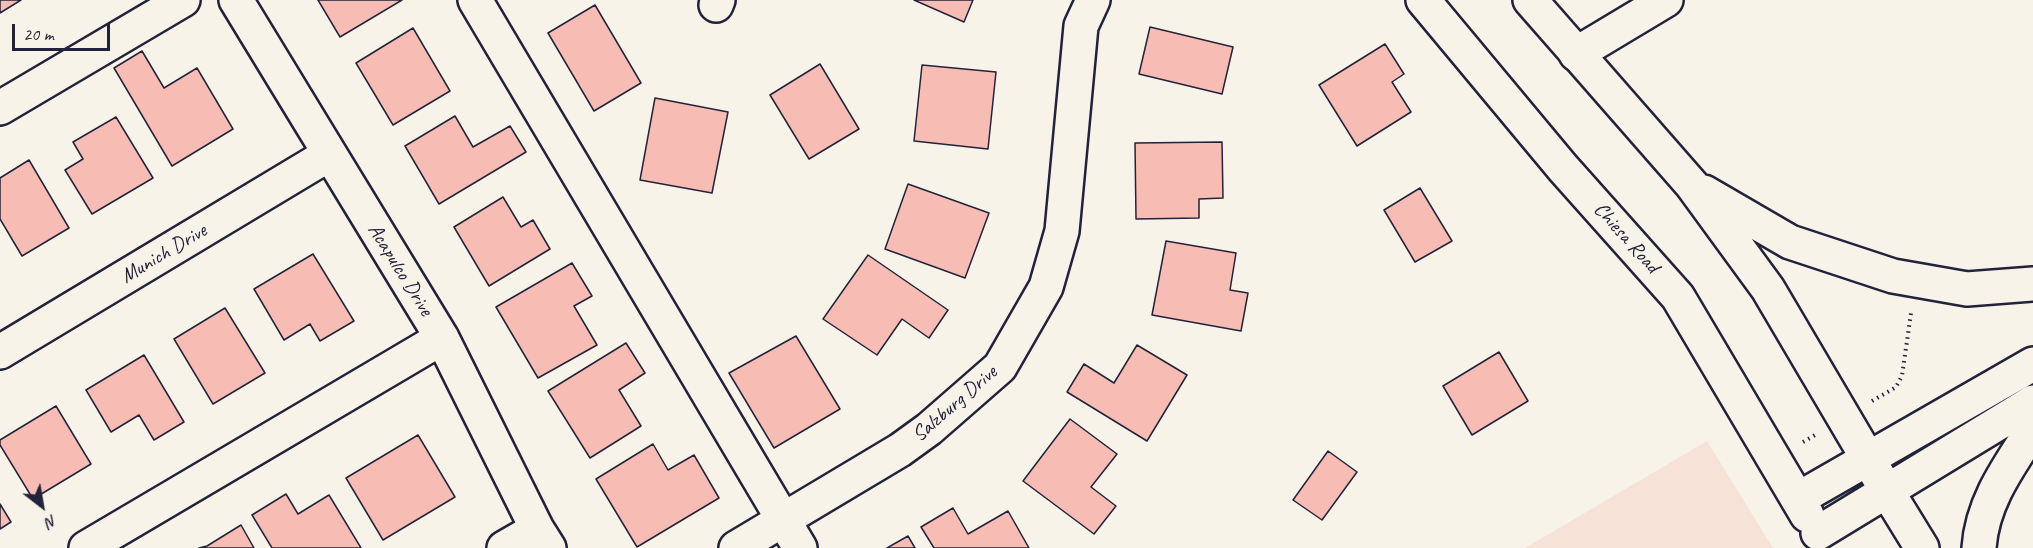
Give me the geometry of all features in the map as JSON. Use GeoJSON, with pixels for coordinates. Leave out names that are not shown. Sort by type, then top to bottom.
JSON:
{"type":"FeatureCollection","features":[{"type":"Feature","properties":{"kind":"main road"},"geometry":{"type":"LineString","coordinates":[[0,108],[183,0]]}},
{"type":"Feature","properties":{"kind":"main road","name":"Acapulco Drive"},"geometry":{"type":"LineString","coordinates":[[236,0],[328,155],[442,338],[543,538]]}},
{"type":"Feature","properties":{"kind":"main road"},"geometry":{"type":"LineString","coordinates":[[476,0],[800,548]]}},
{"type":"Feature","properties":{"kind":"main road","name":"Salzburg Drive"},"geometry":{"type":"LineString","coordinates":[[736,548],[929,429],[1000,367],[1046,287],[1062,231],[1082,26],[1093,0]]}},
{"type":"Feature","properties":{"kind":"main road","name":"Chiesa Road"},"geometry":{"type":"LineString","coordinates":[[1423,0],[1563,168],[1678,297],[1812,524]]}},
{"type":"Feature","properties":{"kind":"main road"},"geometry":{"type":"LineString","coordinates":[[1530,0],[1692,185],[1767,289],[1922,548]]}},
{"type":"Feature","properties":{"kind":"main road"},"geometry":{"type":"LineString","coordinates":[[1576,54],[1666,0]]}},
{"type":"Feature","properties":{"kind":"main road","name":"Munich Drive"},"geometry":{"type":"LineString","coordinates":[[0,352],[328,155]]}},
{"type":"Feature","properties":{"kind":"main road"},"geometry":{"type":"LineString","coordinates":[[1692,185],[1790,242],[1893,276],[1967,289],[2033,284]]}},
{"type":"Feature","properties":{"kind":"main road"},"geometry":{"type":"LineString","coordinates":[[86,548],[442,338]]}},
{"type":"Feature","properties":{"kind":"main road"},"geometry":{"type":"LineString","coordinates":[[1812,524],[1868,459],[2033,364]]}},
{"type":"Feature","properties":{"kind":"main road"},"geometry":{"type":"LineString","coordinates":[[1812,524],[1887,491],[2033,402]]}},
{"type":"Feature","properties":{"kind":"main road"},"geometry":{"type":"LineString","coordinates":[[1979,548],[1980,531],[1994,490],[2033,429]]}},
{"type":"Feature","properties":{"kind":"main road"},"geometry":{"type":"LineString","coordinates":[[504,548],[543,538]]}},
{"type":"Feature","properties":{"kind":"path"},"geometry":{"type":"LineString","coordinates":[[1863,407],[1896,387],[1902,376],[1911,311]]}},
{"type":"Feature","properties":{"kind":"shaded area"},"geometry":{"type":"Polygon","coordinates":[[[1707,441],[1773,548],[1525,548],[1707,441]]]}},
{"type":"Feature","properties":{"kind":"building"},"geometry":{"type":"Polygon","coordinates":[[[0,0],[21,0],[0,13],[0,0]]]}},
{"type":"Feature","properties":{"kind":"building"},"geometry":{"type":"Polygon","coordinates":[[[318,0],[402,0],[340,37],[318,0]]]}},
{"type":"Feature","properties":{"kind":"building"},"geometry":{"type":"Polygon","coordinates":[[[914,0],[973,0],[964,22],[914,0]]]}},
{"type":"Feature","properties":{"kind":"building"},"geometry":{"type":"Polygon","coordinates":[[[595,5],[641,83],[594,111],[548,33],[595,5]]]}},
{"type":"Feature","properties":{"kind":"building"},"geometry":{"type":"Polygon","coordinates":[[[1150,27],[1233,47],[1222,94],[1139,74],[1150,27]]]}},
{"type":"Feature","properties":{"kind":"building"},"geometry":{"type":"Polygon","coordinates":[[[413,28],[450,91],[393,125],[356,63],[413,28]]]}},
{"type":"Feature","properties":{"kind":"building"},"geometry":{"type":"Polygon","coordinates":[[[1385,44],[1404,74],[1392,82],[1411,112],[1357,146],[1319,85],[1385,44]]]}},
{"type":"Feature","properties":{"kind":"building"},"geometry":{"type":"Polygon","coordinates":[[[142,51],[164,88],[197,68],[233,129],[172,166],[114,68],[142,51]]]}},
{"type":"Feature","properties":{"kind":"building"},"geometry":{"type":"Polygon","coordinates":[[[820,64],[859,129],[809,159],[770,95],[820,64]]]}},
{"type":"Feature","properties":{"kind":"building"},"geometry":{"type":"Polygon","coordinates":[[[922,65],[996,72],[988,149],[914,141],[922,65]]]}},
{"type":"Feature","properties":{"kind":"building"},"geometry":{"type":"Polygon","coordinates":[[[655,98],[728,112],[712,193],[640,180],[655,98]]]}},
{"type":"Feature","properties":{"kind":"building"},"geometry":{"type":"Polygon","coordinates":[[[455,116],[473,147],[510,126],[526,152],[439,204],[405,146],[455,116]]]}},
{"type":"Feature","properties":{"kind":"building"},"geometry":{"type":"Polygon","coordinates":[[[116,117],[153,178],[92,214],[65,170],[83,159],[73,142],[116,117]]]}},
{"type":"Feature","properties":{"kind":"building"},"geometry":{"type":"Polygon","coordinates":[[[1222,142],[1223,198],[1199,199],[1199,218],[1136,219],[1135,143],[1222,142]]]}},
{"type":"Feature","properties":{"kind":"building"},"geometry":{"type":"Polygon","coordinates":[[[29,160],[69,228],[22,256],[0,219],[0,178],[29,160]]]}},
{"type":"Feature","properties":{"kind":"building"},"geometry":{"type":"Polygon","coordinates":[[[908,184],[989,213],[965,278],[885,249],[908,184]]]}},
{"type":"Feature","properties":{"kind":"building"},"geometry":{"type":"Polygon","coordinates":[[[1420,188],[1452,241],[1415,262],[1384,210],[1420,188]]]}},
{"type":"Feature","properties":{"kind":"building"},"geometry":{"type":"Polygon","coordinates":[[[503,197],[521,227],[533,220],[550,249],[489,286],[454,227],[503,197]]]}},
{"type":"Feature","properties":{"kind":"building"},"geometry":{"type":"Polygon","coordinates":[[[1166,241],[1236,253],[1230,290],[1248,293],[1241,331],[1152,315],[1166,241]]]}},
{"type":"Feature","properties":{"kind":"building"},"geometry":{"type":"Polygon","coordinates":[[[313,254],[354,321],[320,341],[310,324],[284,340],[254,289],[313,254]]]}},
{"type":"Feature","properties":{"kind":"building"},"geometry":{"type":"Polygon","coordinates":[[[868,255],[948,310],[929,338],[902,319],[877,355],[823,319],[868,255]]]}},
{"type":"Feature","properties":{"kind":"building"},"geometry":{"type":"Polygon","coordinates":[[[572,263],[592,296],[574,306],[597,345],[538,378],[496,307],[572,263]]]}},
{"type":"Feature","properties":{"kind":"building"},"geometry":{"type":"Polygon","coordinates":[[[225,308],[265,373],[213,404],[174,339],[225,308]]]}},
{"type":"Feature","properties":{"kind":"building"},"geometry":{"type":"Polygon","coordinates":[[[796,336],[840,409],[774,448],[729,373],[796,336]]]}},
{"type":"Feature","properties":{"kind":"building"},"geometry":{"type":"Polygon","coordinates":[[[626,343],[645,373],[619,390],[641,426],[590,458],[548,391],[626,343]]]}},
{"type":"Feature","properties":{"kind":"building"},"geometry":{"type":"Polygon","coordinates":[[[1137,345],[1187,375],[1147,441],[1067,392],[1084,364],[1114,383],[1137,345]]]}},
{"type":"Feature","properties":{"kind":"building"},"geometry":{"type":"Polygon","coordinates":[[[1499,352],[1528,401],[1472,435],[1443,386],[1499,352]]]}},
{"type":"Feature","properties":{"kind":"building"},"geometry":{"type":"Polygon","coordinates":[[[144,355],[184,422],[154,440],[139,415],[111,432],[86,390],[144,355]]]}},
{"type":"Feature","properties":{"kind":"building"},"geometry":{"type":"Polygon","coordinates":[[[56,406],[91,464],[33,499],[0,445],[0,440],[56,406]]]}},
{"type":"Feature","properties":{"kind":"building"},"geometry":{"type":"Polygon","coordinates":[[[1070,419],[1117,454],[1091,487],[1116,506],[1094,534],[1023,481],[1070,419]]]}},
{"type":"Feature","properties":{"kind":"building"},"geometry":{"type":"Polygon","coordinates":[[[418,435],[455,497],[383,540],[346,478],[418,435]]]}},
{"type":"Feature","properties":{"kind":"building"},"geometry":{"type":"Polygon","coordinates":[[[653,444],[668,470],[694,455],[719,498],[637,547],[596,479],[653,444]]]}},
{"type":"Feature","properties":{"kind":"building"},"geometry":{"type":"Polygon","coordinates":[[[1328,451],[1357,472],[1322,520],[1293,500],[1328,451]]]}},
{"type":"Feature","properties":{"kind":"building"},"geometry":{"type":"Polygon","coordinates":[[[286,494],[298,514],[329,495],[361,548],[272,548],[252,515],[286,494]]]}},
{"type":"Feature","properties":{"kind":"building"},"geometry":{"type":"Polygon","coordinates":[[[0,504],[11,522],[0,529],[0,504]]]}},
{"type":"Feature","properties":{"kind":"building"},"geometry":{"type":"Polygon","coordinates":[[[953,508],[968,534],[1008,511],[1029,548],[934,548],[921,527],[953,508]]]}},
{"type":"Feature","properties":{"kind":"building"},"geometry":{"type":"Polygon","coordinates":[[[241,525],[254,548],[199,548],[207,546],[241,525]]]}},
{"type":"Feature","properties":{"kind":"building"},"geometry":{"type":"Polygon","coordinates":[[[908,536],[915,548],[887,548],[908,536]]]}}]}
